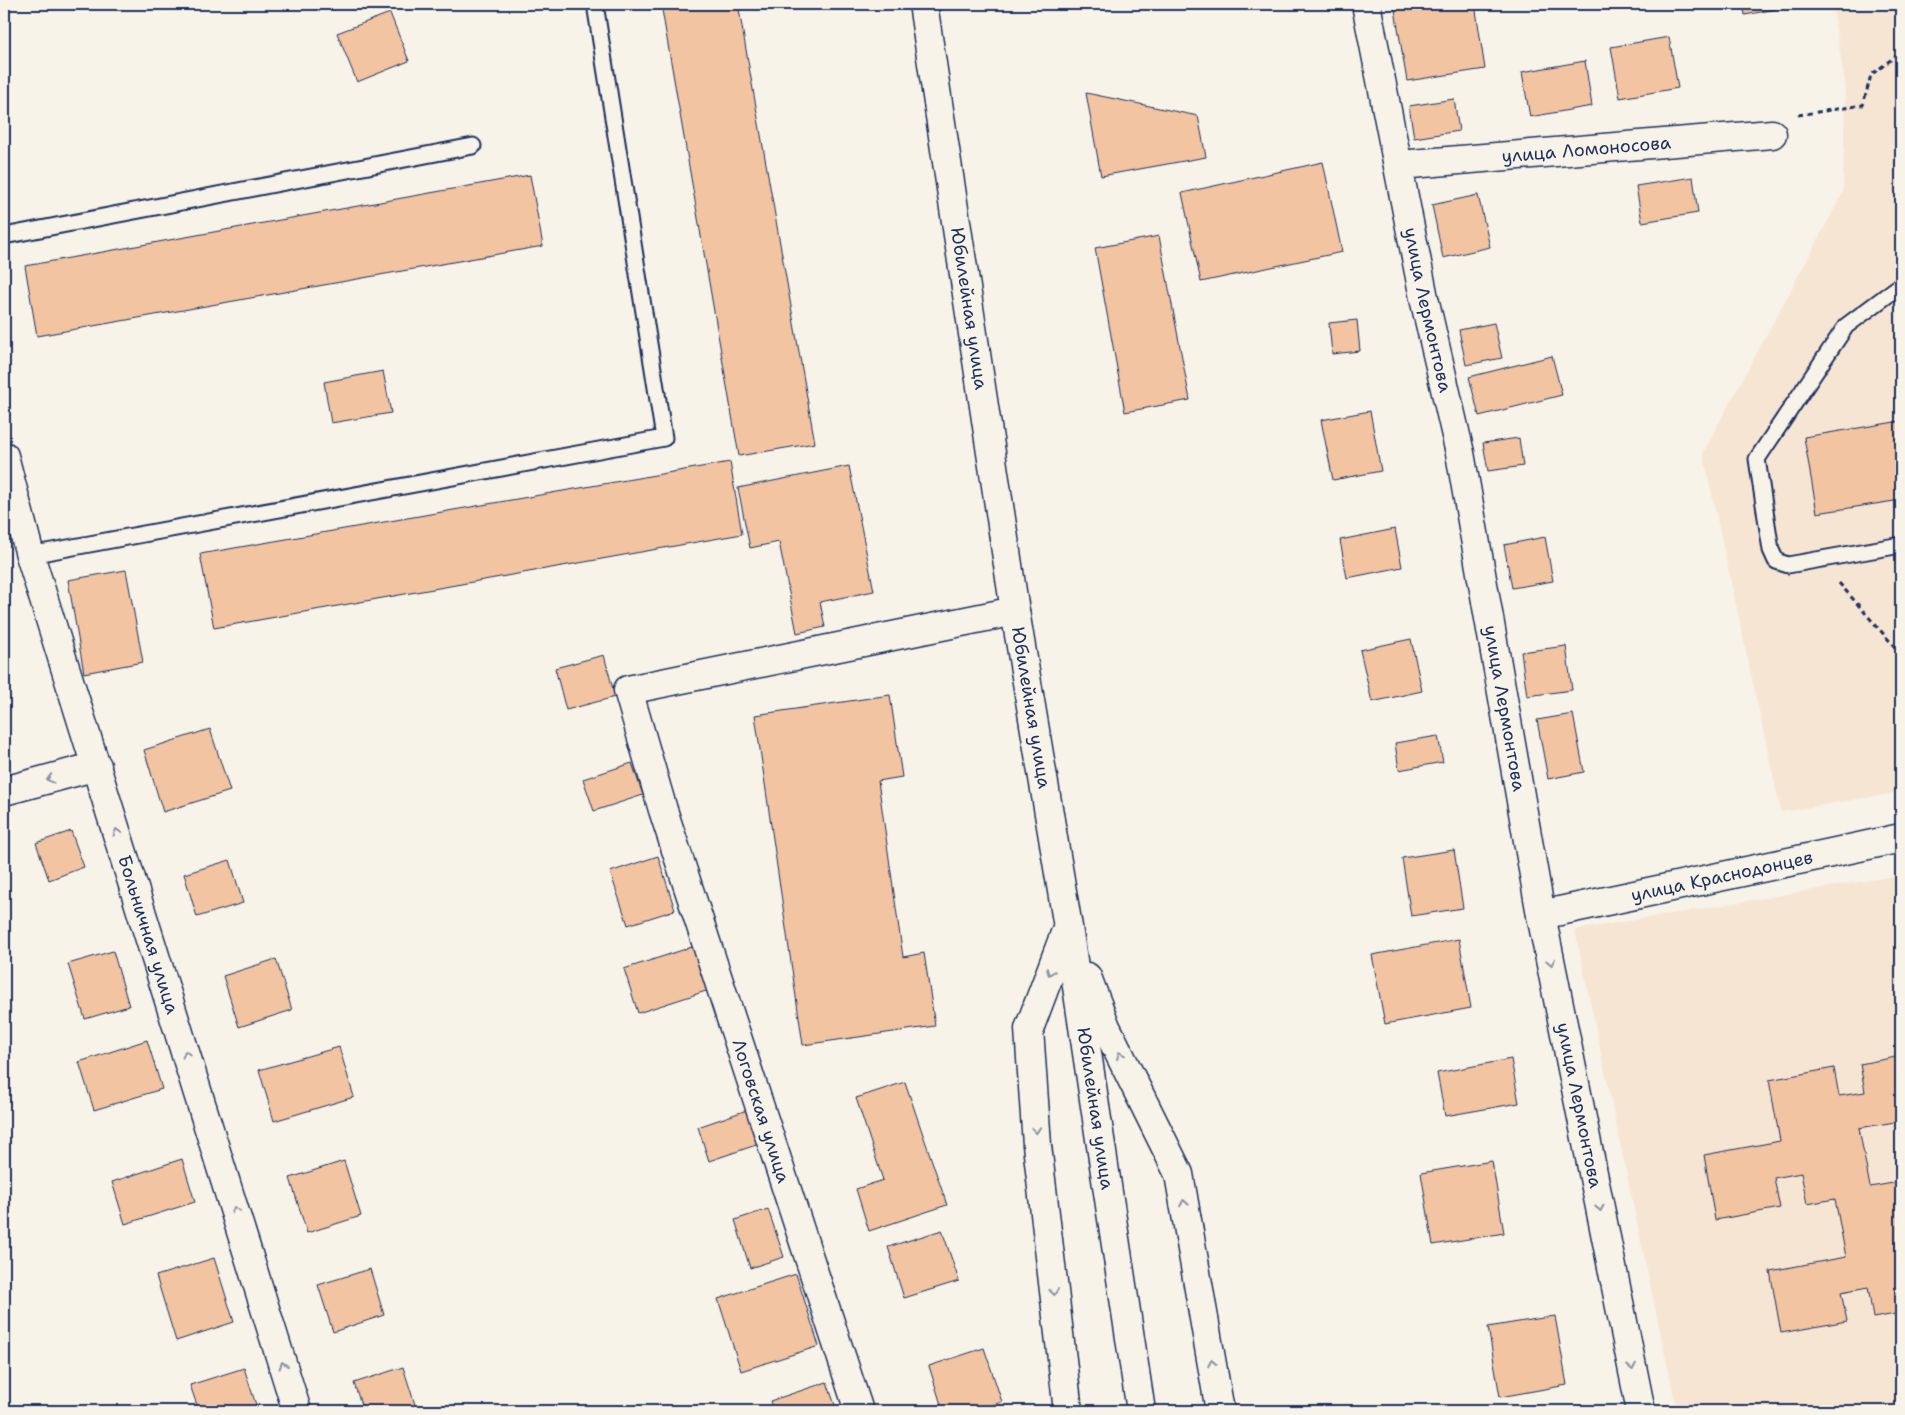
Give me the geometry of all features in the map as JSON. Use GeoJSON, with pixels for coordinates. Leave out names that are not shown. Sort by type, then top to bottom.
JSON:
{"type":"FeatureCollection","features":[{"type":"Feature","properties":{"kind":"street","name":"Юбилейная улица"},"geometry":{"type":"LineString","coordinates":[[923,4],[1015,611],[1068,927],[1141,1411]]}},
{"type":"Feature","properties":{"kind":"street","name":"улица Лермонтова"},"geometry":{"type":"LineString","coordinates":[[1366,4],[1400,166],[1424,298],[1460,453],[1542,915],[1641,1411]]}},
{"type":"Feature","properties":{"kind":"street","name":"улица Ломоносова"},"geometry":{"type":"LineString","coordinates":[[1400,166],[1772,134]]}},
{"type":"Feature","properties":{"kind":"street","name":"Больничная улица"},"geometry":{"type":"LineString","coordinates":[[4,456],[30,555],[297,1411]]}},
{"type":"Feature","properties":{"kind":"street","name":"Логовская улица"},"geometry":{"type":"LineString","coordinates":[[859,1411],[663,810],[628,690],[1015,611]]}},
{"type":"Feature","properties":{"kind":"street"},"geometry":{"type":"LineString","coordinates":[[4,791],[97,766]]}},
{"type":"Feature","properties":{"kind":"street","name":"улица Краснодонцев"},"geometry":{"type":"LineString","coordinates":[[1542,915],[1901,838]]}},
{"type":"Feature","properties":{"kind":"street"},"geometry":{"type":"LineString","coordinates":[[1068,927],[1028,1029],[1037,1145],[1068,1411]]}},
{"type":"Feature","properties":{"kind":"street"},"geometry":{"type":"LineString","coordinates":[[1068,927],[1106,1027],[1179,1174],[1220,1411]]}},
{"type":"Feature","properties":{"kind":"lane"},"geometry":{"type":"LineString","coordinates":[[30,555],[664,438],[595,4]]}},
{"type":"Feature","properties":{"kind":"lane"},"geometry":{"type":"LineString","coordinates":[[4,236],[473,146]]}},
{"type":"Feature","properties":{"kind":"lane"},"geometry":{"type":"LineString","coordinates":[[1901,284],[1846,326],[1757,459],[1770,550],[1776,561],[1788,565],[1901,545]]}},
{"type":"Feature","properties":{"kind":"path"},"geometry":{"type":"LineString","coordinates":[[1772,134],[1787,117],[1862,105],[1871,76],[1901,52]]}},
{"type":"Feature","properties":{"kind":"path"},"geometry":{"type":"LineString","coordinates":[[1819,560],[1901,654]]}},
{"type":"Feature","properties":{"kind":"shaded area"},"geometry":{"type":"Polygon","coordinates":[[[1832,4],[1901,4],[1901,792],[1781,812],[1703,453],[1843,193],[1845,83],[1832,4]]]}},
{"type":"Feature","properties":{"kind":"shaded area"},"geometry":{"type":"Polygon","coordinates":[[[1901,875],[1901,1411],[1677,1411],[1575,930],[1901,875]]]}},
{"type":"Feature","properties":{"kind":"building"},"geometry":{"type":"Polygon","coordinates":[[[661,4],[738,4],[815,443],[739,456],[661,4]]]}},
{"type":"Feature","properties":{"kind":"building"},"geometry":{"type":"Polygon","coordinates":[[[1394,4],[1475,4],[1485,69],[1407,81],[1394,4]]]}},
{"type":"Feature","properties":{"kind":"building"},"geometry":{"type":"Polygon","coordinates":[[[1743,4],[1802,4],[1745,15],[1743,4]]]}},
{"type":"Feature","properties":{"kind":"building"},"geometry":{"type":"Polygon","coordinates":[[[390,13],[409,61],[357,82],[337,33],[390,13]]]}},
{"type":"Feature","properties":{"kind":"building"},"geometry":{"type":"Polygon","coordinates":[[[1669,37],[1678,88],[1620,98],[1611,47],[1669,37]]]}},
{"type":"Feature","properties":{"kind":"building"},"geometry":{"type":"Polygon","coordinates":[[[1585,61],[1592,106],[1530,117],[1522,72],[1585,61]]]}},
{"type":"Feature","properties":{"kind":"building"},"geometry":{"type":"Polygon","coordinates":[[[1086,93],[1198,116],[1206,157],[1101,176],[1086,93]]]}},
{"type":"Feature","properties":{"kind":"building"},"geometry":{"type":"Polygon","coordinates":[[[1454,99],[1459,131],[1414,138],[1409,106],[1454,99]]]}},
{"type":"Feature","properties":{"kind":"building"},"geometry":{"type":"Polygon","coordinates":[[[1323,162],[1342,252],[1201,282],[1182,193],[1323,162]]]}},
{"type":"Feature","properties":{"kind":"building"},"geometry":{"type":"Polygon","coordinates":[[[530,175],[543,246],[37,336],[25,266],[530,175]]]}},
{"type":"Feature","properties":{"kind":"building"},"geometry":{"type":"Polygon","coordinates":[[[1693,177],[1698,213],[1642,222],[1636,186],[1693,177]]]}},
{"type":"Feature","properties":{"kind":"building"},"geometry":{"type":"Polygon","coordinates":[[[1478,195],[1490,247],[1443,258],[1432,205],[1478,195]]]}},
{"type":"Feature","properties":{"kind":"building"},"geometry":{"type":"Polygon","coordinates":[[[1159,236],[1190,400],[1125,412],[1095,248],[1159,236]]]}},
{"type":"Feature","properties":{"kind":"building"},"geometry":{"type":"Polygon","coordinates":[[[1357,320],[1360,351],[1332,354],[1329,323],[1357,320]]]}},
{"type":"Feature","properties":{"kind":"building"},"geometry":{"type":"Polygon","coordinates":[[[1494,323],[1502,358],[1466,365],[1459,330],[1494,323]]]}},
{"type":"Feature","properties":{"kind":"building"},"geometry":{"type":"Polygon","coordinates":[[[1552,356],[1562,395],[1479,416],[1469,377],[1552,356]]]}},
{"type":"Feature","properties":{"kind":"building"},"geometry":{"type":"Polygon","coordinates":[[[383,371],[391,413],[331,423],[324,382],[383,371]]]}},
{"type":"Feature","properties":{"kind":"building"},"geometry":{"type":"Polygon","coordinates":[[[1370,411],[1381,471],[1333,480],[1321,420],[1370,411]]]}},
{"type":"Feature","properties":{"kind":"building"},"geometry":{"type":"Polygon","coordinates":[[[1901,421],[1901,500],[1817,513],[1804,437],[1901,421]]]}},
{"type":"Feature","properties":{"kind":"building"},"geometry":{"type":"Polygon","coordinates":[[[1519,438],[1523,466],[1488,471],[1483,443],[1519,438]]]}},
{"type":"Feature","properties":{"kind":"building"},"geometry":{"type":"Polygon","coordinates":[[[730,462],[742,534],[214,628],[200,554],[730,462]]]}},
{"type":"Feature","properties":{"kind":"building"},"geometry":{"type":"Polygon","coordinates":[[[849,466],[874,591],[820,602],[825,627],[797,633],[779,542],[750,548],[738,488],[849,466]]]}},
{"type":"Feature","properties":{"kind":"building"},"geometry":{"type":"Polygon","coordinates":[[[1395,529],[1402,567],[1347,578],[1340,540],[1395,529]]]}},
{"type":"Feature","properties":{"kind":"building"},"geometry":{"type":"Polygon","coordinates":[[[1545,537],[1553,581],[1512,588],[1504,545],[1545,537]]]}},
{"type":"Feature","properties":{"kind":"building"},"geometry":{"type":"Polygon","coordinates":[[[126,570],[143,662],[84,673],[68,580],[126,570]]]}},
{"type":"Feature","properties":{"kind":"building"},"geometry":{"type":"Polygon","coordinates":[[[1411,639],[1422,691],[1372,702],[1360,650],[1411,639]]]}},
{"type":"Feature","properties":{"kind":"building"},"geometry":{"type":"Polygon","coordinates":[[[1566,646],[1572,690],[1527,696],[1521,652],[1566,646]]]}},
{"type":"Feature","properties":{"kind":"building"},"geometry":{"type":"Polygon","coordinates":[[[604,655],[615,697],[566,710],[555,668],[604,655]]]}},
{"type":"Feature","properties":{"kind":"building"},"geometry":{"type":"Polygon","coordinates":[[[890,695],[902,777],[878,781],[903,957],[924,953],[935,1026],[803,1045],[755,715],[890,695]]]}},
{"type":"Feature","properties":{"kind":"building"},"geometry":{"type":"Polygon","coordinates":[[[1573,714],[1584,772],[1548,779],[1537,720],[1573,714]]]}},
{"type":"Feature","properties":{"kind":"building"},"geometry":{"type":"Polygon","coordinates":[[[210,729],[230,791],[163,812],[144,750],[210,729]]]}},
{"type":"Feature","properties":{"kind":"building"},"geometry":{"type":"Polygon","coordinates":[[[1438,736],[1443,762],[1399,770],[1395,743],[1438,736]]]}},
{"type":"Feature","properties":{"kind":"building"},"geometry":{"type":"Polygon","coordinates":[[[632,763],[643,795],[594,811],[583,779],[632,763]]]}},
{"type":"Feature","properties":{"kind":"building"},"geometry":{"type":"Polygon","coordinates":[[[71,831],[84,867],[49,880],[36,843],[71,831]]]}},
{"type":"Feature","properties":{"kind":"building"},"geometry":{"type":"Polygon","coordinates":[[[1454,850],[1463,908],[1411,916],[1402,858],[1454,850]]]}},
{"type":"Feature","properties":{"kind":"building"},"geometry":{"type":"Polygon","coordinates":[[[658,856],[675,910],[628,925],[610,872],[658,856]]]}},
{"type":"Feature","properties":{"kind":"building"},"geometry":{"type":"Polygon","coordinates":[[[230,860],[243,903],[197,917],[184,874],[230,860]]]}},
{"type":"Feature","properties":{"kind":"building"},"geometry":{"type":"Polygon","coordinates":[[[1459,939],[1471,1008],[1385,1024],[1372,955],[1459,939]]]}},
{"type":"Feature","properties":{"kind":"building"},"geometry":{"type":"Polygon","coordinates":[[[695,946],[709,990],[638,1013],[624,969],[695,946]]]}},
{"type":"Feature","properties":{"kind":"building"},"geometry":{"type":"Polygon","coordinates":[[[113,951],[129,1006],[85,1019],[68,964],[113,951]]]}},
{"type":"Feature","properties":{"kind":"building"},"geometry":{"type":"Polygon","coordinates":[[[276,959],[292,1010],[239,1027],[223,976],[276,959]]]}},
{"type":"Feature","properties":{"kind":"building"},"geometry":{"type":"Polygon","coordinates":[[[147,1040],[162,1089],[94,1110],[79,1062],[147,1040]]]}},
{"type":"Feature","properties":{"kind":"building"},"geometry":{"type":"Polygon","coordinates":[[[339,1047],[354,1097],[274,1121],[259,1070],[339,1047]]]}},
{"type":"Feature","properties":{"kind":"building"},"geometry":{"type":"Polygon","coordinates":[[[1901,1056],[1901,1121],[1859,1128],[1870,1187],[1899,1182],[1901,1193],[1901,1313],[1873,1318],[1868,1287],[1841,1292],[1847,1321],[1781,1333],[1770,1271],[1846,1257],[1835,1199],[1807,1204],[1801,1173],[1774,1178],[1780,1208],[1715,1220],[1704,1155],[1780,1141],[1769,1080],[1834,1068],[1839,1096],[1865,1092],[1860,1064],[1901,1056]]]}},
{"type":"Feature","properties":{"kind":"building"},"geometry":{"type":"Polygon","coordinates":[[[1511,1059],[1519,1103],[1445,1116],[1437,1073],[1511,1059]]]}},
{"type":"Feature","properties":{"kind":"building"},"geometry":{"type":"Polygon","coordinates":[[[905,1082],[947,1205],[869,1231],[856,1189],[883,1180],[856,1098],[905,1082]]]}},
{"type":"Feature","properties":{"kind":"building"},"geometry":{"type":"Polygon","coordinates":[[[747,1110],[759,1144],[709,1161],[698,1127],[747,1110]]]}},
{"type":"Feature","properties":{"kind":"building"},"geometry":{"type":"Polygon","coordinates":[[[182,1159],[195,1202],[125,1224],[112,1182],[182,1159]]]}},
{"type":"Feature","properties":{"kind":"building"},"geometry":{"type":"Polygon","coordinates":[[[344,1161],[361,1216],[307,1233],[290,1178],[344,1161]]]}},
{"type":"Feature","properties":{"kind":"building"},"geometry":{"type":"Polygon","coordinates":[[[1492,1161],[1504,1233],[1433,1245],[1421,1173],[1492,1161]]]}},
{"type":"Feature","properties":{"kind":"building"},"geometry":{"type":"Polygon","coordinates":[[[768,1209],[784,1257],[750,1268],[735,1220],[768,1209]]]}},
{"type":"Feature","properties":{"kind":"building"},"geometry":{"type":"Polygon","coordinates":[[[942,1230],[959,1281],[904,1298],[888,1247],[942,1230]]]}},
{"type":"Feature","properties":{"kind":"building"},"geometry":{"type":"Polygon","coordinates":[[[214,1258],[234,1322],[176,1341],[156,1276],[214,1258]]]}},
{"type":"Feature","properties":{"kind":"building"},"geometry":{"type":"Polygon","coordinates":[[[370,1269],[384,1315],[333,1332],[318,1285],[370,1269]]]}},
{"type":"Feature","properties":{"kind":"building"},"geometry":{"type":"Polygon","coordinates":[[[796,1274],[819,1346],[741,1371],[718,1299],[796,1274]]]}},
{"type":"Feature","properties":{"kind":"building"},"geometry":{"type":"Polygon","coordinates":[[[1555,1316],[1567,1385],[1500,1397],[1488,1327],[1555,1316]]]}},
{"type":"Feature","properties":{"kind":"building"},"geometry":{"type":"Polygon","coordinates":[[[984,1348],[1002,1402],[974,1411],[943,1411],[929,1366],[984,1348]]]}},
{"type":"Feature","properties":{"kind":"building"},"geometry":{"type":"Polygon","coordinates":[[[403,1367],[417,1411],[363,1411],[354,1383],[403,1367]]]}},
{"type":"Feature","properties":{"kind":"building"},"geometry":{"type":"Polygon","coordinates":[[[244,1368],[258,1411],[199,1411],[190,1385],[244,1368]]]}},
{"type":"Feature","properties":{"kind":"building"},"geometry":{"type":"Polygon","coordinates":[[[827,1382],[837,1411],[773,1411],[770,1401],[827,1382]]]}}]}
